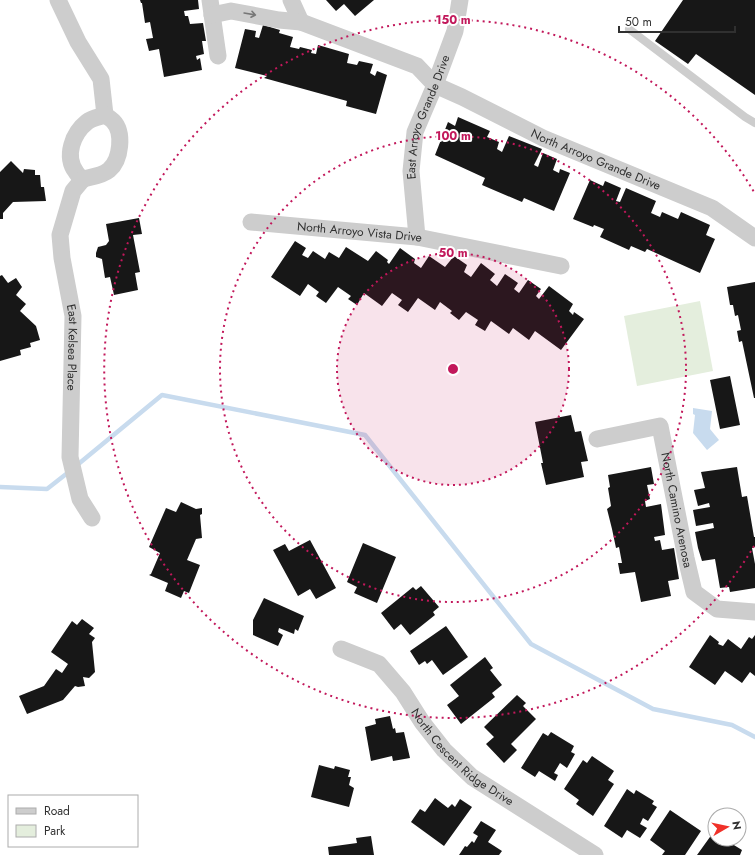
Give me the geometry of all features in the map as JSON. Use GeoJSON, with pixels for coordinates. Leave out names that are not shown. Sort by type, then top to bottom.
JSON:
{"type":"FeatureCollection","features":[{"type":"Feature","properties":{"kind":"street"},"geometry":{"type":"LineString","coordinates":[[58,0],[78,42],[101,79],[105,116]]}},
{"type":"Feature","properties":{"kind":"street"},"geometry":{"type":"LineString","coordinates":[[291,0],[301,22]]}},
{"type":"Feature","properties":{"kind":"street","name":"East Arroyo Grande Drive"},"geometry":{"type":"LineString","coordinates":[[417,237],[412,171],[415,132],[435,85],[455,31],[460,0]]}},
{"type":"Feature","properties":{"kind":"street"},"geometry":{"type":"LineString","coordinates":[[218,56],[211,8],[279,20],[301,22],[417,66],[435,85]]}},
{"type":"Feature","properties":{"kind":"street","name":"North Arroyo Grande Drive"},"geometry":{"type":"LineString","coordinates":[[435,85],[543,138],[712,208],[755,238]]}},
{"type":"Feature","properties":{"kind":"street"},"geometry":{"type":"LineString","coordinates":[[105,116],[113,120],[117,127],[119,154],[114,165],[108,171],[96,176],[83,178],[76,172],[71,162],[69,153],[72,144],[77,134],[87,122],[105,116]]}},
{"type":"Feature","properties":{"kind":"street","name":"East Kelsea Place"},"geometry":{"type":"LineString","coordinates":[[83,178],[74,191],[60,235],[62,258],[73,316],[70,457],[80,499],[92,518]]}},
{"type":"Feature","properties":{"kind":"street","name":"North Arroyo Vista Drive"},"geometry":{"type":"LineString","coordinates":[[251,222],[417,237],[561,266]]}},
{"type":"Feature","properties":{"kind":"street","name":"North Camino Arenosa"},"geometry":{"type":"LineString","coordinates":[[597,439],[660,426],[694,592],[717,610],[755,612]]}},
{"type":"Feature","properties":{"kind":"street","name":"North Cescent Ridge Drive"},"geometry":{"type":"LineString","coordinates":[[341,649],[379,664],[403,692],[422,722],[444,750],[472,777],[595,855]]}},
{"type":"Feature","properties":{"kind":"lane"},"geometry":{"type":"LineString","coordinates":[[629,29],[755,123]]}},
{"type":"Feature","properties":{"kind":"green space"},"geometry":{"type":"Polygon","coordinates":[[[700,301],[713,371],[637,386],[624,316],[700,301]]]}},
{"type":"Feature","properties":{"kind":"water"},"geometry":{"type":"Polygon","coordinates":[[[693,408],[712,411],[710,429],[719,440],[707,450],[693,433],[695,415],[693,414],[693,408]]]}},
{"type":"Feature","properties":{"kind":"building"},"geometry":{"type":"Polygon","coordinates":[[[140,0],[198,0],[199,9],[184,11],[185,16],[188,16],[190,24],[203,23],[206,41],[202,41],[204,54],[196,56],[197,60],[200,58],[202,70],[164,77],[159,49],[149,51],[146,39],[153,38],[150,22],[145,23],[142,3],[140,0]]]}},
{"type":"Feature","properties":{"kind":"building"},"geometry":{"type":"Polygon","coordinates":[[[326,0],[374,0],[355,16],[344,4],[336,11],[326,0]]]}},
{"type":"Feature","properties":{"kind":"building"},"geometry":{"type":"Polygon","coordinates":[[[683,0],[755,0],[755,95],[696,54],[688,64],[655,41],[683,0]]]}},
{"type":"Feature","properties":{"kind":"building"},"geometry":{"type":"Polygon","coordinates":[[[263,25],[280,30],[279,33],[293,37],[290,47],[299,49],[300,47],[312,50],[311,53],[316,54],[318,45],[349,54],[347,63],[357,65],[359,61],[373,64],[370,73],[375,76],[377,71],[387,75],[376,114],[346,106],[347,101],[264,78],[267,76],[235,68],[245,29],[256,31],[255,37],[259,38],[263,25]]]}},
{"type":"Feature","properties":{"kind":"building"},"geometry":{"type":"Polygon","coordinates":[[[458,117],[490,131],[487,137],[499,142],[497,149],[502,152],[509,136],[542,149],[534,165],[538,167],[543,153],[557,159],[553,170],[559,173],[560,169],[570,173],[554,211],[524,198],[522,202],[482,185],[485,178],[435,155],[448,122],[455,126],[458,117]]]}},
{"type":"Feature","properties":{"kind":"building"},"geometry":{"type":"Polygon","coordinates":[[[11,161],[23,173],[24,169],[35,170],[35,175],[40,175],[41,187],[44,187],[46,201],[13,202],[3,213],[3,219],[0,219],[0,172],[11,161]]]}},
{"type":"Feature","properties":{"kind":"building"},"geometry":{"type":"Polygon","coordinates":[[[590,180],[603,186],[605,181],[621,188],[616,201],[620,202],[626,188],[656,201],[651,213],[660,217],[662,212],[678,219],[681,212],[710,225],[706,235],[715,239],[700,273],[647,249],[645,252],[631,246],[629,250],[600,237],[604,229],[594,225],[593,227],[573,219],[590,180]]]}},
{"type":"Feature","properties":{"kind":"building"},"geometry":{"type":"Polygon","coordinates":[[[139,218],[142,234],[133,235],[140,272],[135,273],[138,290],[114,295],[110,277],[105,278],[102,259],[96,257],[96,253],[98,247],[106,245],[109,241],[106,224],[139,218]]]}},
{"type":"Feature","properties":{"kind":"building"},"geometry":{"type":"Polygon","coordinates":[[[295,241],[306,248],[302,255],[308,258],[313,251],[325,259],[329,252],[339,258],[346,247],[368,261],[376,251],[388,260],[387,262],[389,264],[400,248],[415,259],[414,263],[421,268],[429,256],[445,267],[454,256],[467,265],[464,272],[471,277],[481,263],[495,274],[490,280],[497,286],[505,274],[518,283],[514,289],[519,293],[528,280],[541,289],[536,296],[539,299],[549,286],[573,304],[569,311],[573,315],[574,312],[584,319],[561,350],[535,331],[529,340],[513,328],[509,334],[491,321],[485,331],[475,325],[478,320],[466,312],[459,320],[450,313],[452,311],[440,302],[435,310],[418,298],[408,312],[398,305],[402,300],[392,293],[382,306],[364,293],[357,305],[348,299],[351,296],[338,287],[326,303],[316,296],[319,292],[308,284],[300,296],[271,277],[295,241]]]}},
{"type":"Feature","properties":{"kind":"building"},"geometry":{"type":"Polygon","coordinates":[[[2,275],[8,283],[16,278],[22,287],[16,295],[26,304],[20,311],[36,326],[40,340],[30,343],[31,347],[20,350],[21,355],[0,361],[0,276],[2,275]]]}},
{"type":"Feature","properties":{"kind":"building"},"geometry":{"type":"Polygon","coordinates":[[[755,282],[754,398],[742,341],[739,342],[737,331],[741,330],[738,315],[735,316],[733,305],[730,305],[727,287],[755,282]]]}},
{"type":"Feature","properties":{"kind":"building"},"geometry":{"type":"Polygon","coordinates":[[[730,376],[740,425],[720,429],[710,380],[730,376]]]}},
{"type":"Feature","properties":{"kind":"building"},"geometry":{"type":"Polygon","coordinates":[[[571,415],[575,432],[581,431],[588,461],[581,462],[584,477],[546,485],[535,422],[571,415]]]}},
{"type":"Feature","properties":{"kind":"building"},"geometry":{"type":"Polygon","coordinates":[[[651,467],[654,484],[647,485],[650,499],[645,501],[646,507],[661,504],[665,535],[654,537],[655,541],[660,540],[662,550],[674,548],[679,579],[668,581],[671,596],[641,602],[635,572],[620,574],[618,563],[622,563],[619,547],[616,548],[607,509],[611,506],[608,488],[610,487],[608,475],[651,467]]]}},
{"type":"Feature","properties":{"kind":"building"},"geometry":{"type":"Polygon","coordinates":[[[737,467],[742,497],[747,496],[755,537],[755,547],[752,548],[755,564],[755,588],[730,592],[729,587],[720,588],[715,559],[702,561],[695,532],[714,528],[713,523],[696,526],[693,510],[710,507],[709,503],[698,506],[694,490],[705,488],[701,472],[737,467]]]}},
{"type":"Feature","properties":{"kind":"building"},"geometry":{"type":"Polygon","coordinates":[[[181,502],[196,509],[202,508],[202,514],[200,515],[202,538],[196,539],[187,560],[200,565],[189,593],[184,591],[181,598],[165,591],[168,583],[149,575],[151,574],[160,553],[149,547],[166,508],[176,512],[181,502]]]}},
{"type":"Feature","properties":{"kind":"building"},"geometry":{"type":"Polygon","coordinates":[[[310,540],[336,588],[316,599],[310,589],[298,596],[273,550],[285,544],[289,551],[310,540]]]}},
{"type":"Feature","properties":{"kind":"building"},"geometry":{"type":"Polygon","coordinates":[[[363,543],[396,557],[377,603],[354,593],[357,587],[347,582],[363,543]]]}},
{"type":"Feature","properties":{"kind":"building"},"geometry":{"type":"Polygon","coordinates":[[[421,586],[439,607],[433,612],[435,615],[410,635],[401,624],[394,630],[381,613],[413,587],[416,590],[421,586]]]}},
{"type":"Feature","properties":{"kind":"building"},"geometry":{"type":"Polygon","coordinates":[[[264,598],[304,616],[298,631],[295,629],[294,634],[279,628],[278,632],[283,635],[278,646],[253,635],[253,620],[264,598]]]}},
{"type":"Feature","properties":{"kind":"building"},"geometry":{"type":"Polygon","coordinates":[[[82,619],[94,628],[89,634],[95,638],[92,642],[95,672],[89,678],[83,677],[85,686],[75,686],[63,700],[27,714],[19,696],[44,686],[56,669],[62,673],[68,664],[51,652],[72,621],[77,625],[82,619]]]}},
{"type":"Feature","properties":{"kind":"building"},"geometry":{"type":"Polygon","coordinates":[[[446,626],[468,657],[443,675],[432,660],[427,664],[425,661],[419,665],[410,651],[446,626]]]}},
{"type":"Feature","properties":{"kind":"building"},"geometry":{"type":"Polygon","coordinates":[[[710,635],[719,642],[718,644],[723,646],[728,639],[741,649],[749,637],[752,639],[755,635],[755,676],[750,672],[742,683],[725,671],[715,685],[689,667],[710,635]]]}},
{"type":"Feature","properties":{"kind":"building"},"geometry":{"type":"Polygon","coordinates":[[[485,657],[493,668],[490,670],[502,685],[492,693],[495,697],[461,724],[447,705],[459,696],[450,685],[485,657]]]}},
{"type":"Feature","properties":{"kind":"building"},"geometry":{"type":"Polygon","coordinates":[[[517,695],[526,703],[523,706],[536,719],[511,744],[517,750],[504,763],[486,744],[494,737],[484,727],[517,695]]]}},
{"type":"Feature","properties":{"kind":"building"},"geometry":{"type":"Polygon","coordinates":[[[390,716],[393,729],[395,728],[396,733],[404,732],[410,758],[393,761],[392,756],[371,761],[365,727],[376,724],[375,719],[390,716]]]}},
{"type":"Feature","properties":{"kind":"building"},"geometry":{"type":"Polygon","coordinates":[[[551,732],[574,746],[571,752],[575,754],[567,768],[560,763],[554,773],[558,775],[555,781],[539,771],[535,777],[521,768],[543,733],[548,736],[551,732]]]}},
{"type":"Feature","properties":{"kind":"building"},"geometry":{"type":"Polygon","coordinates":[[[592,756],[614,771],[608,780],[614,784],[593,816],[576,804],[579,800],[564,789],[583,760],[587,763],[592,756]]]}},
{"type":"Feature","properties":{"kind":"building"},"geometry":{"type":"Polygon","coordinates":[[[319,765],[334,769],[335,766],[350,770],[348,777],[351,777],[349,785],[354,788],[349,807],[311,797],[319,765]]]}},
{"type":"Feature","properties":{"kind":"building"},"geometry":{"type":"Polygon","coordinates":[[[627,789],[634,794],[636,790],[654,801],[652,804],[657,807],[648,821],[643,818],[640,824],[647,828],[640,838],[627,830],[622,838],[604,826],[627,789]]]}},
{"type":"Feature","properties":{"kind":"building"},"geometry":{"type":"Polygon","coordinates":[[[435,798],[448,808],[452,804],[455,807],[460,799],[472,807],[444,846],[411,822],[420,809],[425,812],[435,798]]]}},
{"type":"Feature","properties":{"kind":"building"},"geometry":{"type":"Polygon","coordinates":[[[670,810],[701,831],[685,855],[662,855],[665,851],[650,840],[670,810]]]}},
{"type":"Feature","properties":{"kind":"building"},"geometry":{"type":"Polygon","coordinates":[[[481,821],[496,830],[488,842],[502,851],[499,855],[459,855],[465,846],[467,847],[472,841],[474,843],[478,836],[473,833],[481,821]]]}},
{"type":"Feature","properties":{"kind":"building"},"geometry":{"type":"Polygon","coordinates":[[[371,836],[374,855],[329,855],[328,847],[357,843],[356,838],[371,836]]]}},
{"type":"Feature","properties":{"kind":"building"},"geometry":{"type":"Polygon","coordinates":[[[707,841],[707,847],[737,847],[742,850],[740,855],[697,855],[707,841]]]}},
{"type":"Feature","properties":{"kind":"waterway"},"geometry":{"type":"LineString","coordinates":[[76,466],[162,395],[365,435],[531,644],[653,709],[732,725],[755,737]]}},
{"type":"Feature","properties":{"kind":"waterway"},"geometry":{"type":"LineString","coordinates":[[0,487],[47,489],[70,471]]}}]}
